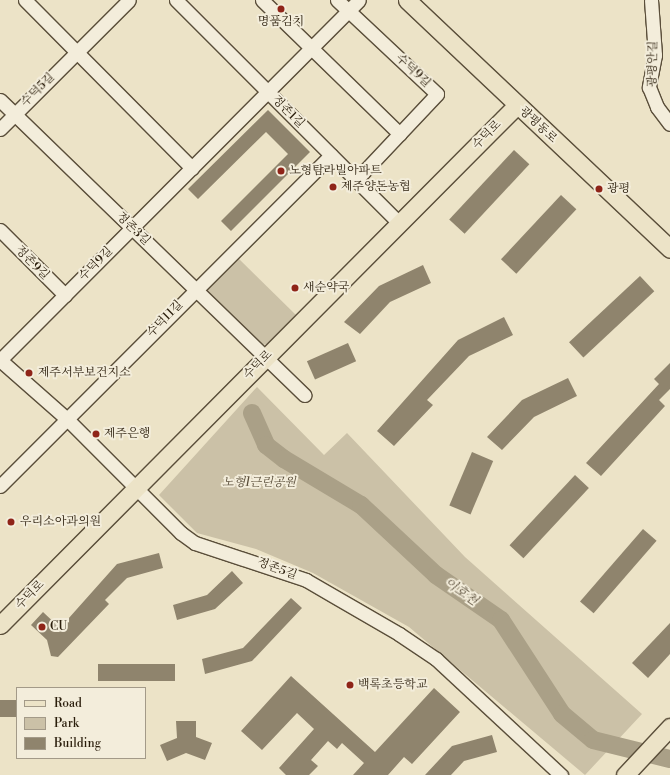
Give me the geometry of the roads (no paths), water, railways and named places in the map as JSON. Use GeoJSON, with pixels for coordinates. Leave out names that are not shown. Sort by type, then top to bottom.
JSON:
{"type":"FeatureCollection","features":[{"type":"Feature","properties":{"kind":"main road","name":"광평동로"},"geometry":{"type":"LineString","coordinates":[[407,0],[670,250]]}},
{"type":"Feature","properties":{"kind":"main road","name":"수덕로"},"geometry":{"type":"LineString","coordinates":[[0,625],[517,105]]}},
{"type":"Feature","properties":{"kind":"main road"},"geometry":{"type":"LineString","coordinates":[[625,775],[670,727]]}},
{"type":"Feature","properties":{"kind":"street"},"geometry":{"type":"LineString","coordinates":[[24,0],[192,168]]}},
{"type":"Feature","properties":{"kind":"street","name":"수덕5길"},"geometry":{"type":"LineString","coordinates":[[0,129],[128,0]]}},
{"type":"Feature","properties":{"kind":"street","name":"정존1길"},"geometry":{"type":"LineString","coordinates":[[176,0],[400,224]]}},
{"type":"Feature","properties":{"kind":"street"},"geometry":{"type":"LineString","coordinates":[[262,0],[400,134]]}},
{"type":"Feature","properties":{"kind":"street","name":"수덕9길"},"geometry":{"type":"LineString","coordinates":[[337,0],[437,94],[356,180]]}},
{"type":"Feature","properties":{"kind":"street","name":"수덕9길"},"geometry":{"type":"LineString","coordinates":[[0,360],[359,0]]}},
{"type":"Feature","properties":{"kind":"street","name":"광평안길"},"geometry":{"type":"LineString","coordinates":[[651,0],[654,55],[649,87],[657,107],[670,124]]}},
{"type":"Feature","properties":{"kind":"street","name":"정존3길"},"geometry":{"type":"LineString","coordinates":[[0,100],[304,395]]}},
{"type":"Feature","properties":{"kind":"street","name":"수덕11길"},"geometry":{"type":"LineString","coordinates":[[0,486],[194,289],[331,155]]}},
{"type":"Feature","properties":{"kind":"street","name":"정존9길"},"geometry":{"type":"LineString","coordinates":[[0,230],[65,295]]}},
{"type":"Feature","properties":{"kind":"street","name":"정존5길"},"geometry":{"type":"LineString","coordinates":[[0,360],[67,419],[181,533],[195,544],[306,580],[399,634],[436,659],[561,775]]}},
{"type":"Feature","properties":{"kind":"waterway","name":"이호천"},"geometry":{"type":"LineString","coordinates":[[252,413],[266,445],[284,459],[361,505],[436,575],[501,620],[562,714],[593,740],[670,759]]}},
{"type":"Feature","properties":{"kind":"place","name":"명품김치"},"geometry":{"type":"Point","coordinates":[281,9]}},
{"type":"Feature","properties":{"kind":"place","name":"노형탐라빌아파트"},"geometry":{"type":"Point","coordinates":[281,171]}},
{"type":"Feature","properties":{"kind":"place","name":"제주양돈농협"},"geometry":{"type":"Point","coordinates":[333,187]}},
{"type":"Feature","properties":{"kind":"place","name":"광평"},"geometry":{"type":"Point","coordinates":[599,189]}},
{"type":"Feature","properties":{"kind":"place","name":"새순약국"},"geometry":{"type":"Point","coordinates":[295,288]}},
{"type":"Feature","properties":{"kind":"place","name":"제주서부보건지소"},"geometry":{"type":"Point","coordinates":[29,373]}},
{"type":"Feature","properties":{"kind":"place","name":"제주은행"},"geometry":{"type":"Point","coordinates":[96,434]}},
{"type":"Feature","properties":{"kind":"place","name":"우리소아과의원"},"geometry":{"type":"Point","coordinates":[11,522]}},
{"type":"Feature","properties":{"kind":"place","name":"CU"},"geometry":{"type":"Point","coordinates":[42,627]}},
{"type":"Feature","properties":{"kind":"place","name":"백록초등학교"},"geometry":{"type":"Point","coordinates":[350,685]}},
{"type":"Feature","properties":{"kind":"park label","name":"노형1근린공원"},"geometry":{"type":"Point","coordinates":[259,483]}}]}
